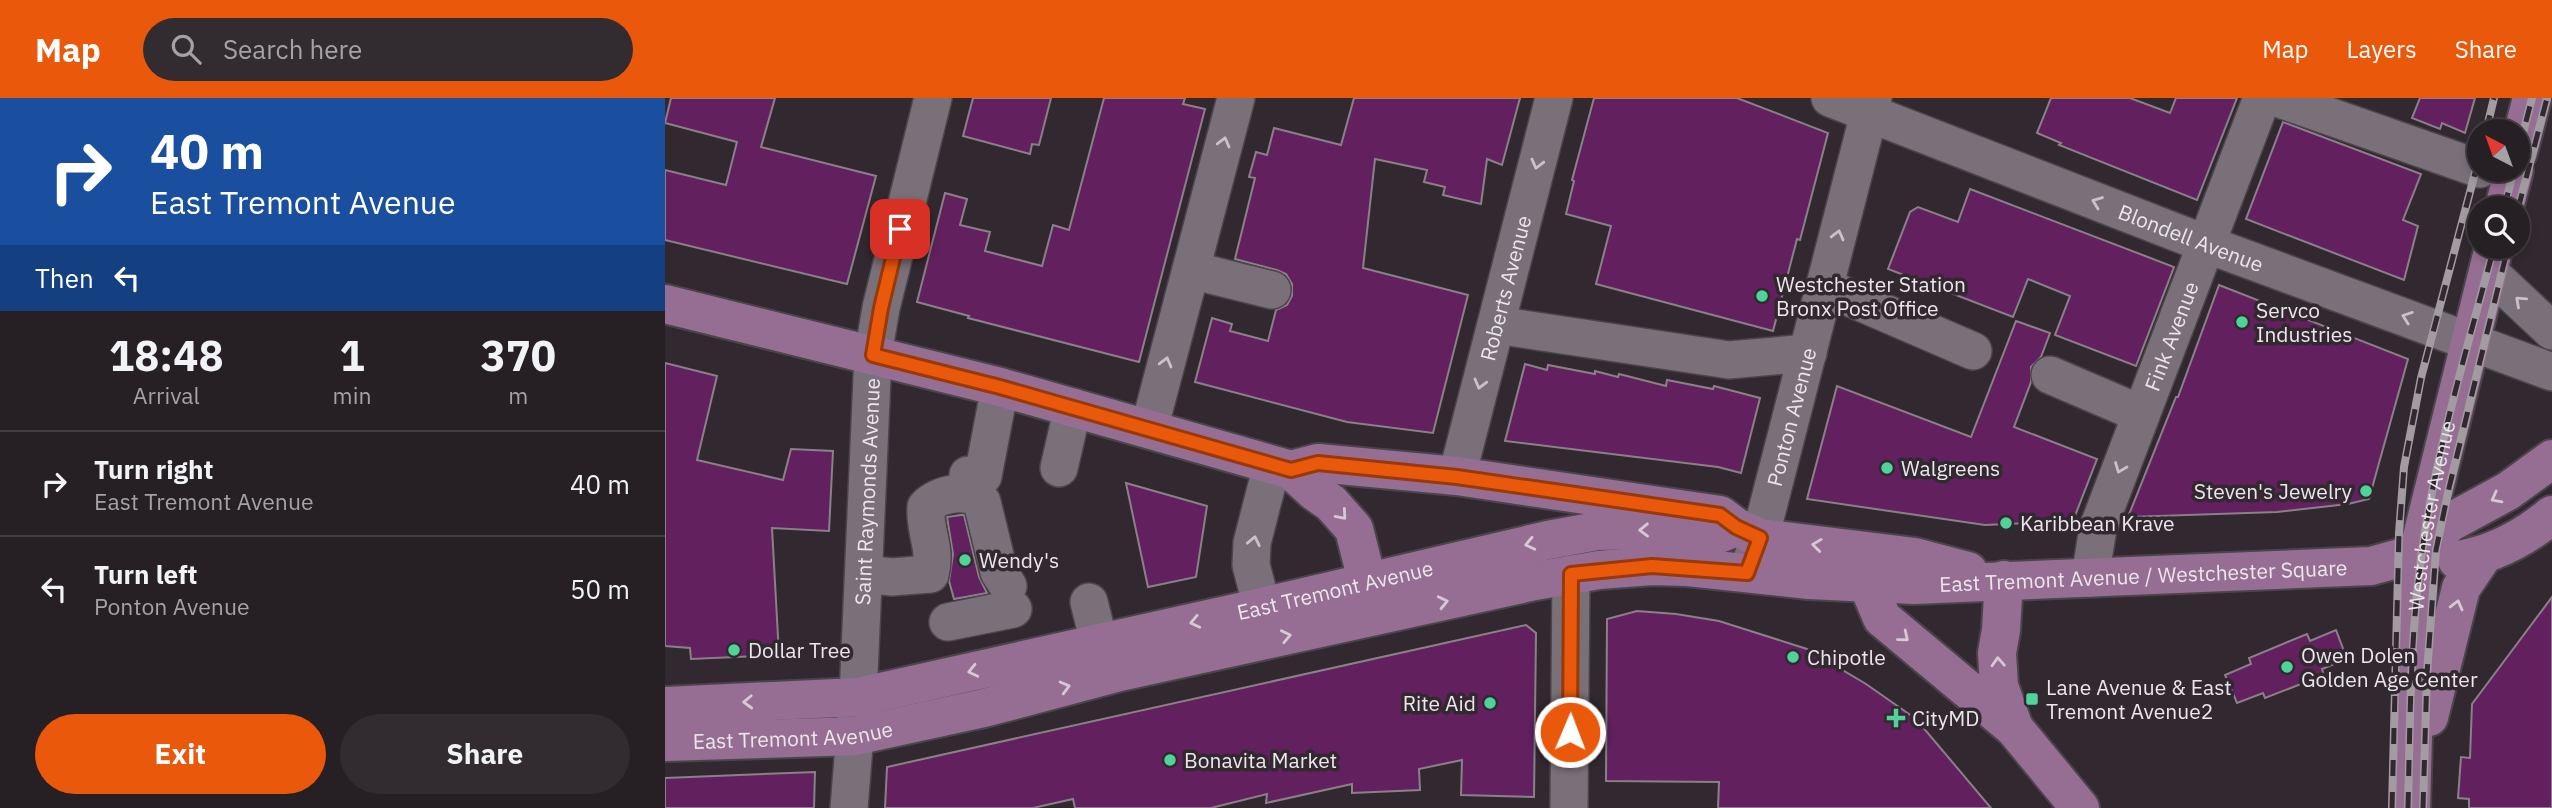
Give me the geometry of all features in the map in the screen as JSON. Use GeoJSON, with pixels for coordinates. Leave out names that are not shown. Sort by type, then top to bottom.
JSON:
{"type":"FeatureCollection","features":[{"type":"Feature","properties":{"kind":"main road"},"geometry":{"type":"LineString","coordinates":[[2524,119],[2532,98]]}},
{"type":"Feature","properties":{"kind":"main road","name":"Westchester Avenue"},"geometry":{"type":"LineString","coordinates":[[2411,799],[2418,553],[2491,259]]}},
{"type":"Feature","properties":{"kind":"main road"},"geometry":{"type":"LineString","coordinates":[[665,304],[1000,387],[1282,467],[1342,512],[1355,529],[1372,599]]}},
{"type":"Feature","properties":{"kind":"main road"},"geometry":{"type":"LineString","coordinates":[[2552,459],[2508,491],[2449,523],[2418,553],[2444,561],[2482,556],[2533,530],[2552,515]]}},
{"type":"Feature","properties":{"kind":"main road"},"geometry":{"type":"LineString","coordinates":[[1282,467],[1318,463],[1457,477],[1720,515],[1748,546]]}},
{"type":"Feature","properties":{"kind":"main road","name":"East Tremont Avenue"},"geometry":{"type":"LineString","coordinates":[[665,742],[855,736],[983,708],[1120,673],[1372,599],[1532,543],[1597,531],[1655,530],[1719,534],[1748,546],[1860,566]]}},
{"type":"Feature","properties":{"kind":"main road","name":"East Tremont Avenue"},"geometry":{"type":"LineString","coordinates":[[665,706],[858,697],[1262,607],[1372,599],[1652,566],[1748,546]]}},
{"type":"Feature","properties":{"kind":"main road","name":"East Tremont Avenue / Westchester Square"},"geometry":{"type":"LineString","coordinates":[[1860,566],[1914,585],[2371,566],[2418,553]]}},
{"type":"Feature","properties":{"kind":"main road","name":"Westchester Avenue"},"geometry":{"type":"LineString","coordinates":[[2411,799],[2461,588],[2482,556]]}},
{"type":"Feature","properties":{"kind":"main road"},"geometry":{"type":"LineString","coordinates":[[1860,566],[1882,618],[2014,728],[2080,808]]}},
{"type":"Feature","properties":{"kind":"main road"},"geometry":{"type":"LineString","coordinates":[[2004,580],[1997,653],[1999,686],[2014,728]]}},
{"type":"Feature","properties":{"kind":"street","name":"Saint Raymonds Avenue"},"geometry":{"type":"LineString","coordinates":[[849,808],[858,697],[873,355],[881,308],[933,98]]}},
{"type":"Feature","properties":{"kind":"street"},"geometry":{"type":"LineString","coordinates":[[1149,429],[1236,98]]}},
{"type":"Feature","properties":{"kind":"street","name":"Roberts Avenue"},"geometry":{"type":"LineString","coordinates":[[1457,477],[1555,98]]}},
{"type":"Feature","properties":{"kind":"street","name":"Blondell Avenue"},"geometry":{"type":"LineString","coordinates":[[1830,98],[1871,105],[2206,244],[2552,372]]}},
{"type":"Feature","properties":{"kind":"street","name":"Fink Avenue"},"geometry":{"type":"LineString","coordinates":[[2090,578],[2098,528],[2262,98]]}},
{"type":"Feature","properties":{"kind":"street"},"geometry":{"type":"LineString","coordinates":[[2277,98],[2467,163]]}},
{"type":"Feature","properties":{"kind":"street","name":"Ponton Avenue"},"geometry":{"type":"LineString","coordinates":[[1748,546],[1808,353],[1871,105]]}},
{"type":"Feature","properties":{"kind":"street"},"geometry":{"type":"LineString","coordinates":[[2491,259],[2552,331]]}},
{"type":"Feature","properties":{"kind":"street"},"geometry":{"type":"LineString","coordinates":[[1191,270],[1272,290]]}},
{"type":"Feature","properties":{"kind":"street"},"geometry":{"type":"LineString","coordinates":[[1825,287],[1973,351]]}},
{"type":"Feature","properties":{"kind":"street"},"geometry":{"type":"LineString","coordinates":[[1496,325],[1729,360],[1808,353]]}},
{"type":"Feature","properties":{"kind":"street"},"geometry":{"type":"LineString","coordinates":[[2050,374],[2141,414]]}},
{"type":"Feature","properties":{"kind":"street"},"geometry":{"type":"LineString","coordinates":[[975,476],[1000,387]]}},
{"type":"Feature","properties":{"kind":"street"},"geometry":{"type":"LineString","coordinates":[[1059,468],[1073,407]]}},
{"type":"Feature","properties":{"kind":"street"},"geometry":{"type":"LineString","coordinates":[[1262,607],[1251,565],[1252,543],[1282,467]]}},
{"type":"Feature","properties":{"kind":"street"},"geometry":{"type":"LineString","coordinates":[[926,489],[913,498],[911,524],[917,535],[921,560],[932,579]]}},
{"type":"Feature","properties":{"kind":"street"},"geometry":{"type":"LineString","coordinates":[[932,579],[934,559],[926,506],[933,500],[967,493],[977,497],[982,502],[1025,659]]}},
{"type":"Feature","properties":{"kind":"street"},"geometry":{"type":"LineString","coordinates":[[864,574],[932,579]]}},
{"type":"Feature","properties":{"kind":"street"},"geometry":{"type":"LineString","coordinates":[[1569,808],[1571,574]]}},
{"type":"Feature","properties":{"kind":"street"},"geometry":{"type":"LineString","coordinates":[[1089,601],[1099,642]]}},
{"type":"Feature","properties":{"kind":"street"},"geometry":{"type":"LineString","coordinates":[[948,622],[1012,604]]}},
{"type":"Feature","properties":{"kind":"building"},"geometry":{"type":"Polygon","coordinates":[[[671,98],[775,98],[761,147],[876,176],[847,284],[665,240],[665,170],[726,185],[737,142],[665,123],[671,98]]]}},
{"type":"Feature","properties":{"kind":"building"},"geometry":{"type":"Polygon","coordinates":[[[973,98],[1051,98],[1039,145],[1032,144],[1030,154],[963,136],[973,98]]]}},
{"type":"Feature","properties":{"kind":"building"},"geometry":{"type":"Polygon","coordinates":[[[1104,98],[1185,98],[1183,104],[1205,109],[1139,362],[968,318],[969,316],[917,302],[945,193],[967,199],[960,225],[990,232],[985,251],[1042,266],[1053,225],[1069,230],[1104,98]]]}},
{"type":"Feature","properties":{"kind":"building"},"geometry":{"type":"Polygon","coordinates":[[[1354,98],[1520,98],[1502,165],[1487,159],[1481,204],[1443,195],[1445,187],[1424,182],[1427,170],[1375,159],[1363,268],[1468,295],[1433,433],[1347,422],[1195,382],[1212,318],[1232,324],[1230,331],[1268,341],[1276,310],[1287,305],[1292,296],[1292,284],[1286,274],[1235,259],[1255,178],[1249,177],[1256,152],[1267,155],[1274,128],[1341,145],[1354,98]]]}},
{"type":"Feature","properties":{"kind":"building"},"geometry":{"type":"Polygon","coordinates":[[[1594,98],[1737,98],[1828,133],[1773,331],[1596,284],[1611,226],[1566,214],[1574,181],[1572,180],[1594,98]]]}},
{"type":"Feature","properties":{"kind":"building"},"geometry":{"type":"Polygon","coordinates":[[[2051,98],[2130,98],[2170,113],[2176,98],[2237,98],[2197,200],[2059,145],[2061,143],[2037,133],[2051,98]]]}},
{"type":"Feature","properties":{"kind":"building"},"geometry":{"type":"Polygon","coordinates":[[[2420,98],[2475,98],[2465,133],[2442,123],[2440,129],[2412,118],[2420,98]]]}},
{"type":"Feature","properties":{"kind":"building"},"geometry":{"type":"Polygon","coordinates":[[[2283,122],[2421,174],[2403,220],[2418,226],[2404,280],[2246,219],[2283,122]]]}},
{"type":"Feature","properties":{"kind":"building"},"geometry":{"type":"Polygon","coordinates":[[[1970,189],[2174,267],[2136,366],[2055,335],[2070,296],[2028,279],[2013,317],[1888,269],[1910,212],[1918,207],[1958,222],[1970,189]]]}},
{"type":"Feature","properties":{"kind":"building"},"geometry":{"type":"Polygon","coordinates":[[[2219,285],[2408,359],[2369,499],[2277,512],[2128,517],[2178,397],[2219,285]]]}},
{"type":"Feature","properties":{"kind":"building"},"geometry":{"type":"Polygon","coordinates":[[[2016,321],[2050,333],[2041,357],[2031,367],[2031,382],[2014,427],[2097,459],[2073,521],[1985,525],[1807,499],[1837,386],[1971,437],[2016,321]]]}},
{"type":"Feature","properties":{"kind":"building"},"geometry":{"type":"Polygon","coordinates":[[[665,363],[717,376],[697,460],[783,480],[791,449],[833,451],[829,531],[772,528],[779,655],[691,659],[690,648],[665,646],[665,363]]]}},
{"type":"Feature","properties":{"kind":"building"},"geometry":{"type":"Polygon","coordinates":[[[1525,364],[1547,370],[1548,365],[1618,377],[1619,374],[1666,386],[1667,380],[1713,389],[1714,386],[1760,398],[1741,473],[1718,467],[1505,441],[1525,364]]]}},
{"type":"Feature","properties":{"kind":"building"},"geometry":{"type":"Polygon","coordinates":[[[1126,483],[1207,506],[1196,577],[1148,587],[1126,483]]]}},
{"type":"Feature","properties":{"kind":"building"},"geometry":{"type":"Polygon","coordinates":[[[964,515],[979,577],[987,593],[954,599],[949,581],[953,554],[947,517],[964,515]]]}},
{"type":"Feature","properties":{"kind":"building"},"geometry":{"type":"Polygon","coordinates":[[[2552,597],[2552,808],[2469,808],[2469,799],[2458,798],[2461,757],[2470,758],[2472,704],[2552,597]]]}},
{"type":"Feature","properties":{"kind":"building"},"geometry":{"type":"Polygon","coordinates":[[[1637,611],[1719,621],[1807,649],[1866,684],[1916,719],[1991,808],[1718,808],[1719,782],[1606,781],[1607,619],[1637,611]]]}},
{"type":"Feature","properties":{"kind":"building"},"geometry":{"type":"Polygon","coordinates":[[[1526,625],[1536,633],[1534,797],[1461,795],[1462,760],[1419,769],[1420,790],[1352,793],[1352,784],[1266,803],[1267,794],[1211,808],[1075,808],[1073,799],[1033,808],[885,808],[887,767],[1526,625]]]}},
{"type":"Feature","properties":{"kind":"building","name":"Owen Dolen Golden Age Center"},"geometry":{"type":"Polygon","coordinates":[[[2336,630],[2347,659],[2322,669],[2324,675],[2265,698],[2263,693],[2237,703],[2225,675],[2251,664],[2249,658],[2307,634],[2310,641],[2336,630]]]}},
{"type":"Feature","properties":{"kind":"building"},"geometry":{"type":"Polygon","coordinates":[[[815,772],[814,808],[665,808],[665,778],[815,772]]]}},
{"type":"Feature","properties":{"kind":"railway"},"geometry":{"type":"LineString","coordinates":[[2489,119],[2494,98]]}},
{"type":"Feature","properties":{"kind":"railway"},"geometry":{"type":"LineString","coordinates":[[2527,119],[2532,98]]}},
{"type":"Feature","properties":{"kind":"railway"},"geometry":{"type":"LineString","coordinates":[[2521,196],[2547,98]]}},
{"type":"Feature","properties":{"kind":"railway"},"geometry":{"type":"LineString","coordinates":[[2392,808],[2399,533],[2404,467],[2421,378],[2473,182]]}},
{"type":"Feature","properties":{"kind":"railway"},"geometry":{"type":"LineString","coordinates":[[2507,196],[2511,182]]}},
{"type":"Feature","properties":{"kind":"railway"},"geometry":{"type":"LineString","coordinates":[[2408,808],[2413,652],[2421,558],[2443,441],[2491,259]]}},
{"type":"Feature","properties":{"kind":"railway"},"geometry":{"type":"LineString","coordinates":[[2423,808],[2427,673],[2436,550],[2505,259]]}},
{"type":"Feature","properties":{"kind":"place","name":"Westchester Station Bronx Post Office"},"geometry":{"type":"Point","coordinates":[1762,296]}},
{"type":"Feature","properties":{"kind":"place","name":"Servco Industries"},"geometry":{"type":"Point","coordinates":[2242,322]}},
{"type":"Feature","properties":{"kind":"place","name":"Walgreens"},"geometry":{"type":"Point","coordinates":[1887,468]}},
{"type":"Feature","properties":{"kind":"place","name":"Steven's Jewelry"},"geometry":{"type":"Point","coordinates":[2366,491]}},
{"type":"Feature","properties":{"kind":"place","name":"Karibbean Krave"},"geometry":{"type":"Point","coordinates":[2006,523]}},
{"type":"Feature","properties":{"kind":"place","name":"Wendy's"},"geometry":{"type":"Point","coordinates":[965,560]}},
{"type":"Feature","properties":{"kind":"place","name":"Dollar Tree"},"geometry":{"type":"Point","coordinates":[734,650]}},
{"type":"Feature","properties":{"kind":"place","name":"Chipotle"},"geometry":{"type":"Point","coordinates":[1793,657]}},
{"type":"Feature","properties":{"kind":"place","name":"Owen Dolen Golden Age Center"},"geometry":{"type":"Point","coordinates":[2287,667]}},
{"type":"Feature","properties":{"kind":"place","name":"Lane Avenue & East Tremont Avenue2"},"geometry":{"type":"Point","coordinates":[2032,699]}},
{"type":"Feature","properties":{"kind":"place","name":"Rite Aid"},"geometry":{"type":"Point","coordinates":[1490,703]}},
{"type":"Feature","properties":{"kind":"place","name":"CityMD"},"geometry":{"type":"Point","coordinates":[1896,718]}},
{"type":"Feature","properties":{"kind":"place","name":"Bonavita Market"},"geometry":{"type":"Point","coordinates":[1170,760]}},
{"type":"Feature","properties":{"kind":"route"},"geometry":{"type":"LineString","coordinates":[[900,229],[873,355],[1000,387],[1291,470],[1318,463],[1457,477],[1596,496],[1720,515],[1736,527],[1760,538],[1747,573],[1652,566],[1571,574],[1570,732]]}}]}
